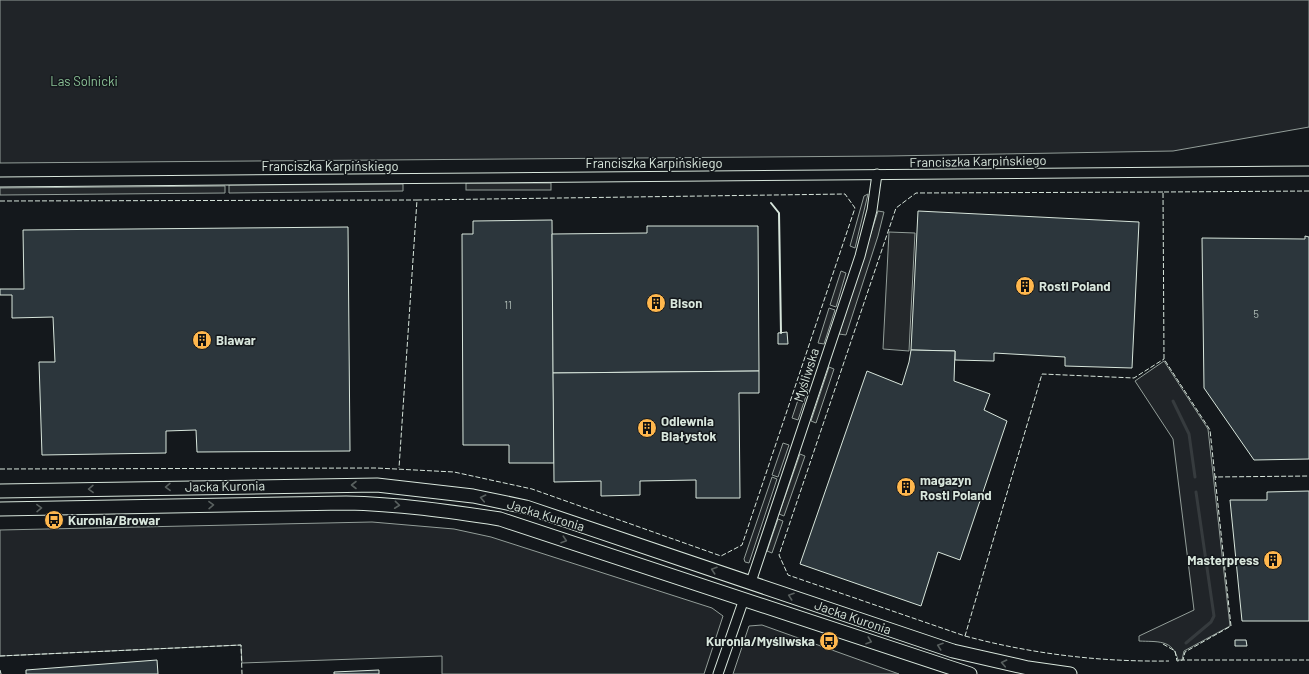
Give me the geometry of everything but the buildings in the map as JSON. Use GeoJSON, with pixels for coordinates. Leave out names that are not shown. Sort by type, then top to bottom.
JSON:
{"type":"FeatureCollection","features":[{"type":"Feature","properties":{"kind":"main road","name":"Jacka Kuronia"},"geometry":{"type":"LineString","coordinates":[[0,491],[370,485],[422,489],[473,496],[526,507],[954,651],[1028,668],[1070,674]]}},
{"type":"Feature","properties":{"kind":"main road","name":"Jacka Kuronia"},"geometry":{"type":"LineString","coordinates":[[0,509],[346,503],[384,504],[428,508],[500,519],[970,674]]}},
{"type":"Feature","properties":{"kind":"main road"},"geometry":{"type":"LineString","coordinates":[[744,599],[751,582]]}},
{"type":"Feature","properties":{"kind":"street","name":"Franciszka Karpińskiego"},"geometry":{"type":"LineString","coordinates":[[0,182],[1309,171]]}},
{"type":"Feature","properties":{"kind":"street","name":"Myśliwska"},"geometry":{"type":"LineString","coordinates":[[751,582],[860,256],[872,210],[877,174]]}},
{"type":"Feature","properties":{"kind":"street"},"geometry":{"type":"LineString","coordinates":[[718,674],[744,599]]}},
{"type":"Feature","properties":{"kind":"green space","name":"Las Solnicki"},"geometry":{"type":"Polygon","coordinates":[[[0,0],[1309,0],[1309,127],[1173,151],[888,156],[0,163],[0,0]]]}},
{"type":"Feature","properties":{"kind":"green space"},"geometry":{"type":"Polygon","coordinates":[[[868,194],[855,248],[850,246],[864,196],[868,194]]]}},
{"type":"Feature","properties":{"kind":"green space"},"geometry":{"type":"Polygon","coordinates":[[[1164,361],[1208,429],[1230,626],[1184,651],[1182,660],[1178,660],[1176,653],[1168,645],[1158,642],[1139,641],[1139,636],[1194,610],[1173,439],[1135,381],[1164,361]]]}},
{"type":"Feature","properties":{"kind":"green space"},"geometry":{"type":"Polygon","coordinates":[[[783,443],[789,445],[778,477],[772,475],[783,443]]]}},
{"type":"Feature","properties":{"kind":"green space"},"geometry":{"type":"Polygon","coordinates":[[[772,477],[777,479],[749,563],[745,562],[744,559],[772,477]]]}},
{"type":"Feature","properties":{"kind":"green space"},"geometry":{"type":"Polygon","coordinates":[[[372,522],[454,529],[491,537],[712,608],[723,616],[704,674],[442,674],[442,656],[242,663],[241,645],[0,656],[0,530],[372,522]]]}},
{"type":"Feature","properties":{"kind":"green space"},"geometry":{"type":"Polygon","coordinates":[[[762,625],[899,674],[733,674],[749,626],[762,625]]]}},
{"type":"Feature","properties":{"kind":"shaded area"},"geometry":{"type":"Polygon","coordinates":[[[466,183],[551,183],[551,190],[466,190],[466,183]]]}},
{"type":"Feature","properties":{"kind":"shaded area"},"geometry":{"type":"Polygon","coordinates":[[[403,184],[403,191],[229,193],[229,185],[403,184]]]}},
{"type":"Feature","properties":{"kind":"shaded area"},"geometry":{"type":"Polygon","coordinates":[[[225,186],[225,193],[0,195],[0,188],[225,186]]]}},
{"type":"Feature","properties":{"kind":"shaded area"},"geometry":{"type":"Polygon","coordinates":[[[878,211],[884,212],[878,236],[846,335],[839,334],[878,211]]]}},
{"type":"Feature","properties":{"kind":"shaded area"},"geometry":{"type":"Polygon","coordinates":[[[889,232],[915,233],[909,351],[883,349],[889,232]]]}},
{"type":"Feature","properties":{"kind":"shaded area"},"geometry":{"type":"Polygon","coordinates":[[[841,271],[846,273],[836,307],[830,305],[841,271]]]}},
{"type":"Feature","properties":{"kind":"shaded area"},"geometry":{"type":"Polygon","coordinates":[[[829,308],[835,310],[824,344],[818,343],[829,308]]]}},
{"type":"Feature","properties":{"kind":"shaded area"},"geometry":{"type":"Polygon","coordinates":[[[829,367],[834,369],[816,423],[811,421],[829,367]]]}},
{"type":"Feature","properties":{"kind":"shaded area"},"geometry":{"type":"Polygon","coordinates":[[[802,388],[808,390],[798,420],[792,418],[802,388]]]}},
{"type":"Feature","properties":{"kind":"shaded area"},"geometry":{"type":"Polygon","coordinates":[[[800,454],[805,456],[784,516],[779,514],[800,454]]]}},
{"type":"Feature","properties":{"kind":"shaded area"},"geometry":{"type":"Polygon","coordinates":[[[778,519],[783,521],[772,553],[767,551],[778,519]]]}},
{"type":"Feature","properties":{"kind":"waterway"},"geometry":{"type":"LineString","coordinates":[[1173,401],[1189,434],[1195,477]]}},
{"type":"Feature","properties":{"kind":"waterway"},"geometry":{"type":"LineString","coordinates":[[1186,643],[1211,622],[1214,616],[1196,492]]}},
{"type":"Feature","properties":{"kind":"fence"},"geometry":{"type":"LineString","coordinates":[[1309,191],[1163,192],[1164,359],[1210,430],[1215,477],[1309,476]]}},
{"type":"Feature","properties":{"kind":"fence"},"geometry":{"type":"LineString","coordinates":[[1163,192],[916,193],[896,208],[779,555],[788,575],[965,636],[1042,374],[1134,378],[1164,359]]}},
{"type":"Feature","properties":{"kind":"fence"},"geometry":{"type":"LineString","coordinates":[[0,469],[376,468],[454,472],[532,489],[721,556],[742,545],[855,208],[845,194],[417,200],[399,468]]}},
{"type":"Feature","properties":{"kind":"fence"},"geometry":{"type":"LineString","coordinates":[[0,201],[417,200]]}},
{"type":"Feature","properties":{"kind":"fence"},"geometry":{"type":"LineString","coordinates":[[1217,477],[1215,477],[1231,626],[1185,652],[1183,660],[1309,660]]}},
{"type":"Feature","properties":{"kind":"fence"},"geometry":{"type":"LineString","coordinates":[[965,636],[1015,648],[1066,656],[1117,660],[1169,661]]}},
{"type":"Feature","properties":{"kind":"fence"},"geometry":{"type":"LineString","coordinates":[[1163,644],[1175,651],[1177,661],[1183,660]]}},
{"type":"Feature","properties":{"kind":"fence"},"geometry":{"type":"LineString","coordinates":[[0,656],[241,645],[242,674]]}},
{"type":"Feature","properties":{"kind":"fence"},"geometry":{"type":"LineString","coordinates":[[0,670],[1,674]]}},
{"type":"Feature","properties":{"kind":"wall"},"geometry":{"type":"LineString","coordinates":[[771,203],[779,213],[781,333]]}},
{"type":"Feature","properties":{"kind":"place","name":"Rosti Poland"},"geometry":{"type":"Point","coordinates":[1025,286]}},
{"type":"Feature","properties":{"kind":"place","name":"Bison"},"geometry":{"type":"Point","coordinates":[656,303]}},
{"type":"Feature","properties":{"kind":"place","name":"Biawar"},"geometry":{"type":"Point","coordinates":[202,340]}},
{"type":"Feature","properties":{"kind":"place","name":"Odlewnia Białystok"},"geometry":{"type":"Point","coordinates":[647,428]}},
{"type":"Feature","properties":{"kind":"place","name":"magazyn Rosti Poland"},"geometry":{"type":"Point","coordinates":[906,487]}},
{"type":"Feature","properties":{"kind":"place","name":"Kuronia/Browar"},"geometry":{"type":"Point","coordinates":[54,520]}},
{"type":"Feature","properties":{"kind":"place","name":"Masterpress"},"geometry":{"type":"Point","coordinates":[1273,560]}},
{"type":"Feature","properties":{"kind":"place","name":"Kuronia/Myśliwska"},"geometry":{"type":"Point","coordinates":[829,641]}}]}
